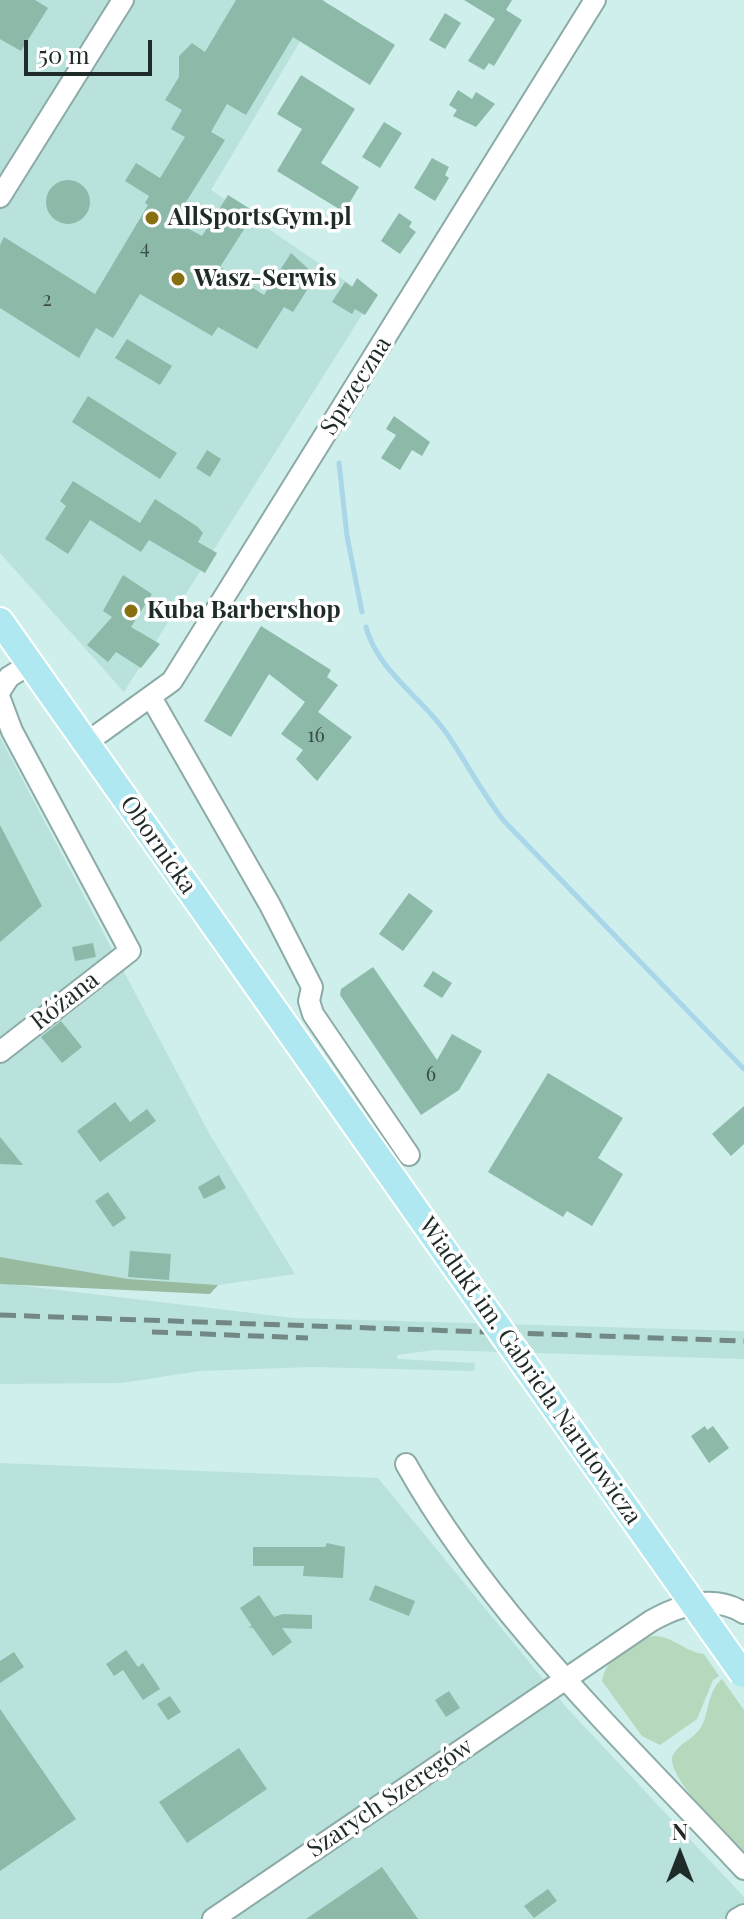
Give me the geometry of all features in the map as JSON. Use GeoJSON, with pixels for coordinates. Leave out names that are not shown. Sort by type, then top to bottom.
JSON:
{"type":"FeatureCollection","features":[{"type":"Feature","properties":{"kind":"main road","name":"Obornicka"},"geometry":{"type":"LineString","coordinates":[[0,621],[316,1069]]}},
{"type":"Feature","properties":{"kind":"main road","name":"Wiadukt im. Gabriela Narutowicza"},"geometry":{"type":"LineString","coordinates":[[316,1069],[744,1675]]}},
{"type":"Feature","properties":{"kind":"street"},"geometry":{"type":"LineString","coordinates":[[0,197],[123,0]]}},
{"type":"Feature","properties":{"kind":"street","name":"Sprzeczna"},"geometry":{"type":"LineString","coordinates":[[86,743],[152,699],[172,681],[595,0]]}},
{"type":"Feature","properties":{"kind":"street"},"geometry":{"type":"LineString","coordinates":[[0,691],[9,677],[30,664]]}},
{"type":"Feature","properties":{"kind":"street"},"geometry":{"type":"LineString","coordinates":[[152,699],[284,932],[312,987],[309,1001],[313,1014],[409,1155]]}},
{"type":"Feature","properties":{"kind":"street","name":"Różana"},"geometry":{"type":"LineString","coordinates":[[0,1052],[130,951],[2,713]]}},
{"type":"Feature","properties":{"kind":"street"},"geometry":{"type":"LineString","coordinates":[[406,1464],[463,1554],[567,1678],[744,1869]]}},
{"type":"Feature","properties":{"kind":"street","name":"Szarych Szeregów"},"geometry":{"type":"LineString","coordinates":[[213,1919],[669,1611],[703,1602],[726,1604],[744,1613]]}},
{"type":"Feature","properties":{"kind":"street"},"geometry":{"type":"LineString","coordinates":[[737,1919],[744,1915]]}},
{"type":"Feature","properties":{"kind":"shaded area"},"geometry":{"type":"Polygon","coordinates":[[[0,0],[325,0],[211,190],[372,299],[124,692],[0,553],[0,0]]]}},
{"type":"Feature","properties":{"kind":"shaded area"},"geometry":{"type":"Polygon","coordinates":[[[0,737],[210,1135],[295,1274],[218,1285],[128,1279],[0,1257],[0,737]]]}},
{"type":"Feature","properties":{"kind":"shaded area"},"geometry":{"type":"Polygon","coordinates":[[[0,1257],[128,1279],[218,1285],[210,1294],[0,1284],[0,1257]]]}},
{"type":"Feature","properties":{"kind":"shaded area"},"geometry":{"type":"Polygon","coordinates":[[[0,1283],[294,1318],[744,1331],[744,1359],[434,1350],[397,1355],[397,1359],[475,1363],[474,1371],[311,1367],[200,1371],[122,1383],[0,1384],[0,1283]]]}},
{"type":"Feature","properties":{"kind":"shaded area"},"geometry":{"type":"Polygon","coordinates":[[[0,1463],[378,1478],[566,1707],[744,1897],[744,1919],[0,1919],[0,1463]]]}},
{"type":"Feature","properties":{"kind":"shaded area"},"geometry":{"type":"Polygon","coordinates":[[[654,1636],[704,1654],[719,1676],[713,1680],[697,1719],[660,1745],[642,1736],[602,1681],[614,1657],[637,1641],[654,1636]]]}},
{"type":"Feature","properties":{"kind":"shaded area"},"geometry":{"type":"Polygon","coordinates":[[[722,1679],[744,1710],[744,1854],[687,1791],[673,1764],[675,1751],[700,1729],[714,1690],[722,1679]]]}},
{"type":"Feature","properties":{"kind":"building"},"geometry":{"type":"Polygon","coordinates":[[[0,0],[35,0],[48,8],[21,51],[0,39],[0,0]]]}},
{"type":"Feature","properties":{"kind":"building"},"geometry":{"type":"Polygon","coordinates":[[[236,0],[322,0],[395,45],[370,85],[293,37],[246,115],[227,104],[211,132],[225,140],[174,221],[202,236],[228,195],[255,212],[220,267],[264,295],[291,253],[316,276],[293,312],[284,307],[257,349],[218,327],[212,336],[140,294],[113,338],[96,328],[79,358],[0,308],[0,245],[4,237],[95,294],[148,205],[145,203],[149,196],[125,181],[136,163],[160,178],[185,137],[171,129],[182,110],[165,100],[179,77],[179,56],[192,43],[205,52],[236,0]]]}},
{"type":"Feature","properties":{"kind":"building"},"geometry":{"type":"Polygon","coordinates":[[[464,0],[512,0],[506,10],[522,20],[494,66],[489,63],[484,70],[468,61],[495,19],[464,0]]]}},
{"type":"Feature","properties":{"kind":"building"},"geometry":{"type":"Polygon","coordinates":[[[445,13],[461,23],[445,49],[429,40],[445,13]]]}},
{"type":"Feature","properties":{"kind":"building"},"geometry":{"type":"Polygon","coordinates":[[[301,75],[355,109],[321,163],[359,187],[344,212],[277,171],[302,129],[277,114],[301,75]]]}},
{"type":"Feature","properties":{"kind":"building"},"geometry":{"type":"Polygon","coordinates":[[[458,90],[472,99],[476,92],[495,104],[476,127],[453,116],[457,110],[449,105],[458,90]]]}},
{"type":"Feature","properties":{"kind":"building"},"geometry":{"type":"Polygon","coordinates":[[[384,122],[402,133],[380,168],[362,157],[384,122]]]}},
{"type":"Feature","properties":{"kind":"building"},"geometry":{"type":"Polygon","coordinates":[[[432,158],[449,167],[445,175],[449,178],[435,201],[414,188],[432,158]]]}},
{"type":"Feature","properties":{"kind":"building"},"geometry":{"type":"Polygon","coordinates":[[[68,180],[84,186],[90,202],[84,218],[68,224],[52,218],[46,202],[52,186],[68,180]]]}},
{"type":"Feature","properties":{"kind":"building"},"geometry":{"type":"Polygon","coordinates":[[[399,213],[412,222],[409,227],[416,232],[400,254],[381,241],[399,213]]]}},
{"type":"Feature","properties":{"kind":"building"},"geometry":{"type":"Polygon","coordinates":[[[357,278],[378,295],[365,315],[355,309],[352,314],[332,302],[345,282],[352,287],[357,278]]]}},
{"type":"Feature","properties":{"kind":"building"},"geometry":{"type":"Polygon","coordinates":[[[127,339],[172,366],[160,385],[115,358],[127,339]]]}},
{"type":"Feature","properties":{"kind":"building"},"geometry":{"type":"Polygon","coordinates":[[[88,396],[177,453],[160,479],[72,422],[88,396]]]}},
{"type":"Feature","properties":{"kind":"building"},"geometry":{"type":"Polygon","coordinates":[[[394,416],[430,442],[422,456],[412,450],[400,470],[381,458],[396,435],[386,429],[394,416]]]}},
{"type":"Feature","properties":{"kind":"building"},"geometry":{"type":"Polygon","coordinates":[[[207,450],[221,459],[210,477],[196,468],[207,450]]]}},
{"type":"Feature","properties":{"kind":"building"},"geometry":{"type":"Polygon","coordinates":[[[73,481],[140,523],[155,499],[198,527],[203,533],[198,542],[217,553],[205,573],[149,540],[141,552],[90,520],[68,554],[45,539],[66,506],[60,501],[73,481]]]}},
{"type":"Feature","properties":{"kind":"building"},"geometry":{"type":"Polygon","coordinates":[[[123,575],[152,594],[131,627],[160,644],[141,668],[116,652],[108,662],[87,645],[112,617],[103,611],[123,575]]]}},
{"type":"Feature","properties":{"kind":"building"},"geometry":{"type":"Polygon","coordinates":[[[261,626],[331,670],[327,677],[338,685],[318,712],[352,737],[317,781],[296,759],[303,750],[281,734],[305,702],[269,674],[231,737],[204,721],[261,626]]]}},
{"type":"Feature","properties":{"kind":"building"},"geometry":{"type":"Polygon","coordinates":[[[0,825],[42,906],[0,942],[0,825]]]}},
{"type":"Feature","properties":{"kind":"building"},"geometry":{"type":"Polygon","coordinates":[[[409,893],[433,911],[403,951],[379,934],[409,893]]]}},
{"type":"Feature","properties":{"kind":"building"},"geometry":{"type":"Polygon","coordinates":[[[93,943],[96,957],[75,961],[72,947],[93,943]]]}},
{"type":"Feature","properties":{"kind":"building"},"geometry":{"type":"Polygon","coordinates":[[[373,967],[437,1060],[452,1034],[482,1051],[459,1090],[421,1115],[340,995],[341,989],[373,967]]]}},
{"type":"Feature","properties":{"kind":"building"},"geometry":{"type":"Polygon","coordinates":[[[433,971],[452,983],[442,998],[423,986],[433,971]]]}},
{"type":"Feature","properties":{"kind":"building"},"geometry":{"type":"Polygon","coordinates":[[[61,1021],[82,1047],[62,1063],[41,1037],[61,1021]]]}},
{"type":"Feature","properties":{"kind":"building"},"geometry":{"type":"Polygon","coordinates":[[[548,1073],[623,1118],[598,1158],[623,1174],[592,1226],[567,1211],[563,1217],[488,1172],[548,1073]]]}},
{"type":"Feature","properties":{"kind":"building"},"geometry":{"type":"Polygon","coordinates":[[[115,1102],[130,1122],[147,1109],[156,1121],[100,1162],[77,1131],[115,1102]]]}},
{"type":"Feature","properties":{"kind":"building"},"geometry":{"type":"Polygon","coordinates":[[[744,1106],[744,1144],[731,1156],[712,1134],[744,1106]]]}},
{"type":"Feature","properties":{"kind":"building"},"geometry":{"type":"Polygon","coordinates":[[[0,1137],[23,1165],[0,1164],[0,1137]]]}},
{"type":"Feature","properties":{"kind":"building"},"geometry":{"type":"Polygon","coordinates":[[[219,1175],[226,1188],[204,1199],[198,1187],[219,1175]]]}},
{"type":"Feature","properties":{"kind":"building"},"geometry":{"type":"Polygon","coordinates":[[[108,1192],[126,1218],[113,1227],[95,1201],[108,1192]]]}},
{"type":"Feature","properties":{"kind":"building"},"geometry":{"type":"Polygon","coordinates":[[[130,1251],[171,1254],[169,1280],[128,1277],[130,1251]]]}},
{"type":"Feature","properties":{"kind":"building"},"geometry":{"type":"Polygon","coordinates":[[[705,1426],[707,1430],[713,1426],[729,1448],[709,1463],[691,1436],[705,1426]]]}},
{"type":"Feature","properties":{"kind":"building"},"geometry":{"type":"Polygon","coordinates":[[[327,1543],[345,1547],[343,1578],[303,1576],[304,1566],[253,1566],[253,1547],[325,1547],[327,1543]]]}},
{"type":"Feature","properties":{"kind":"building"},"geometry":{"type":"Polygon","coordinates":[[[375,1585],[415,1601],[409,1616],[369,1600],[375,1585]]]}},
{"type":"Feature","properties":{"kind":"building"},"geometry":{"type":"Polygon","coordinates":[[[259,1595],[274,1617],[283,1614],[312,1615],[312,1629],[282,1628],[292,1642],[273,1656],[253,1628],[248,1627],[252,1626],[240,1608],[259,1595]]]}},
{"type":"Feature","properties":{"kind":"building"},"geometry":{"type":"Polygon","coordinates":[[[126,1650],[138,1667],[143,1663],[160,1689],[143,1700],[123,1670],[114,1676],[106,1664],[126,1650]]]}},
{"type":"Feature","properties":{"kind":"building"},"geometry":{"type":"Polygon","coordinates":[[[14,1652],[24,1667],[0,1683],[0,1661],[14,1652]]]}},
{"type":"Feature","properties":{"kind":"building"},"geometry":{"type":"Polygon","coordinates":[[[449,1691],[460,1708],[446,1717],[435,1700],[449,1691]]]}},
{"type":"Feature","properties":{"kind":"building"},"geometry":{"type":"Polygon","coordinates":[[[170,1696],[181,1712],[168,1720],[157,1704],[170,1696]]]}},
{"type":"Feature","properties":{"kind":"building"},"geometry":{"type":"Polygon","coordinates":[[[0,1709],[76,1819],[0,1871],[0,1709]]]}},
{"type":"Feature","properties":{"kind":"building"},"geometry":{"type":"Polygon","coordinates":[[[239,1748],[267,1789],[187,1843],[159,1802],[239,1748]]]}},
{"type":"Feature","properties":{"kind":"building"},"geometry":{"type":"Polygon","coordinates":[[[382,1867],[418,1919],[306,1919],[382,1867]]]}},
{"type":"Feature","properties":{"kind":"building"},"geometry":{"type":"Polygon","coordinates":[[[548,1889],[557,1901],[534,1918],[524,1906],[548,1889]]]}},
{"type":"Feature","properties":{"kind":"waterway"},"geometry":{"type":"LineString","coordinates":[[339,463],[347,536],[362,612]]}},
{"type":"Feature","properties":{"kind":"waterway"},"geometry":{"type":"LineString","coordinates":[[366,627],[380,658],[447,734],[504,821],[744,1069]]}},
{"type":"Feature","properties":{"kind":"railway"},"geometry":{"type":"LineString","coordinates":[[0,1315],[744,1341]]}},
{"type":"Feature","properties":{"kind":"railway"},"geometry":{"type":"LineString","coordinates":[[152,1332],[308,1338]]}},
{"type":"Feature","properties":{"kind":"place","name":"AllSportsGym.pl"},"geometry":{"type":"Point","coordinates":[152,218]}},
{"type":"Feature","properties":{"kind":"place","name":"Wasz-Serwis"},"geometry":{"type":"Point","coordinates":[178,279]}},
{"type":"Feature","properties":{"kind":"place","name":"Kuba Barbershop"},"geometry":{"type":"Point","coordinates":[131,611]}}]}
